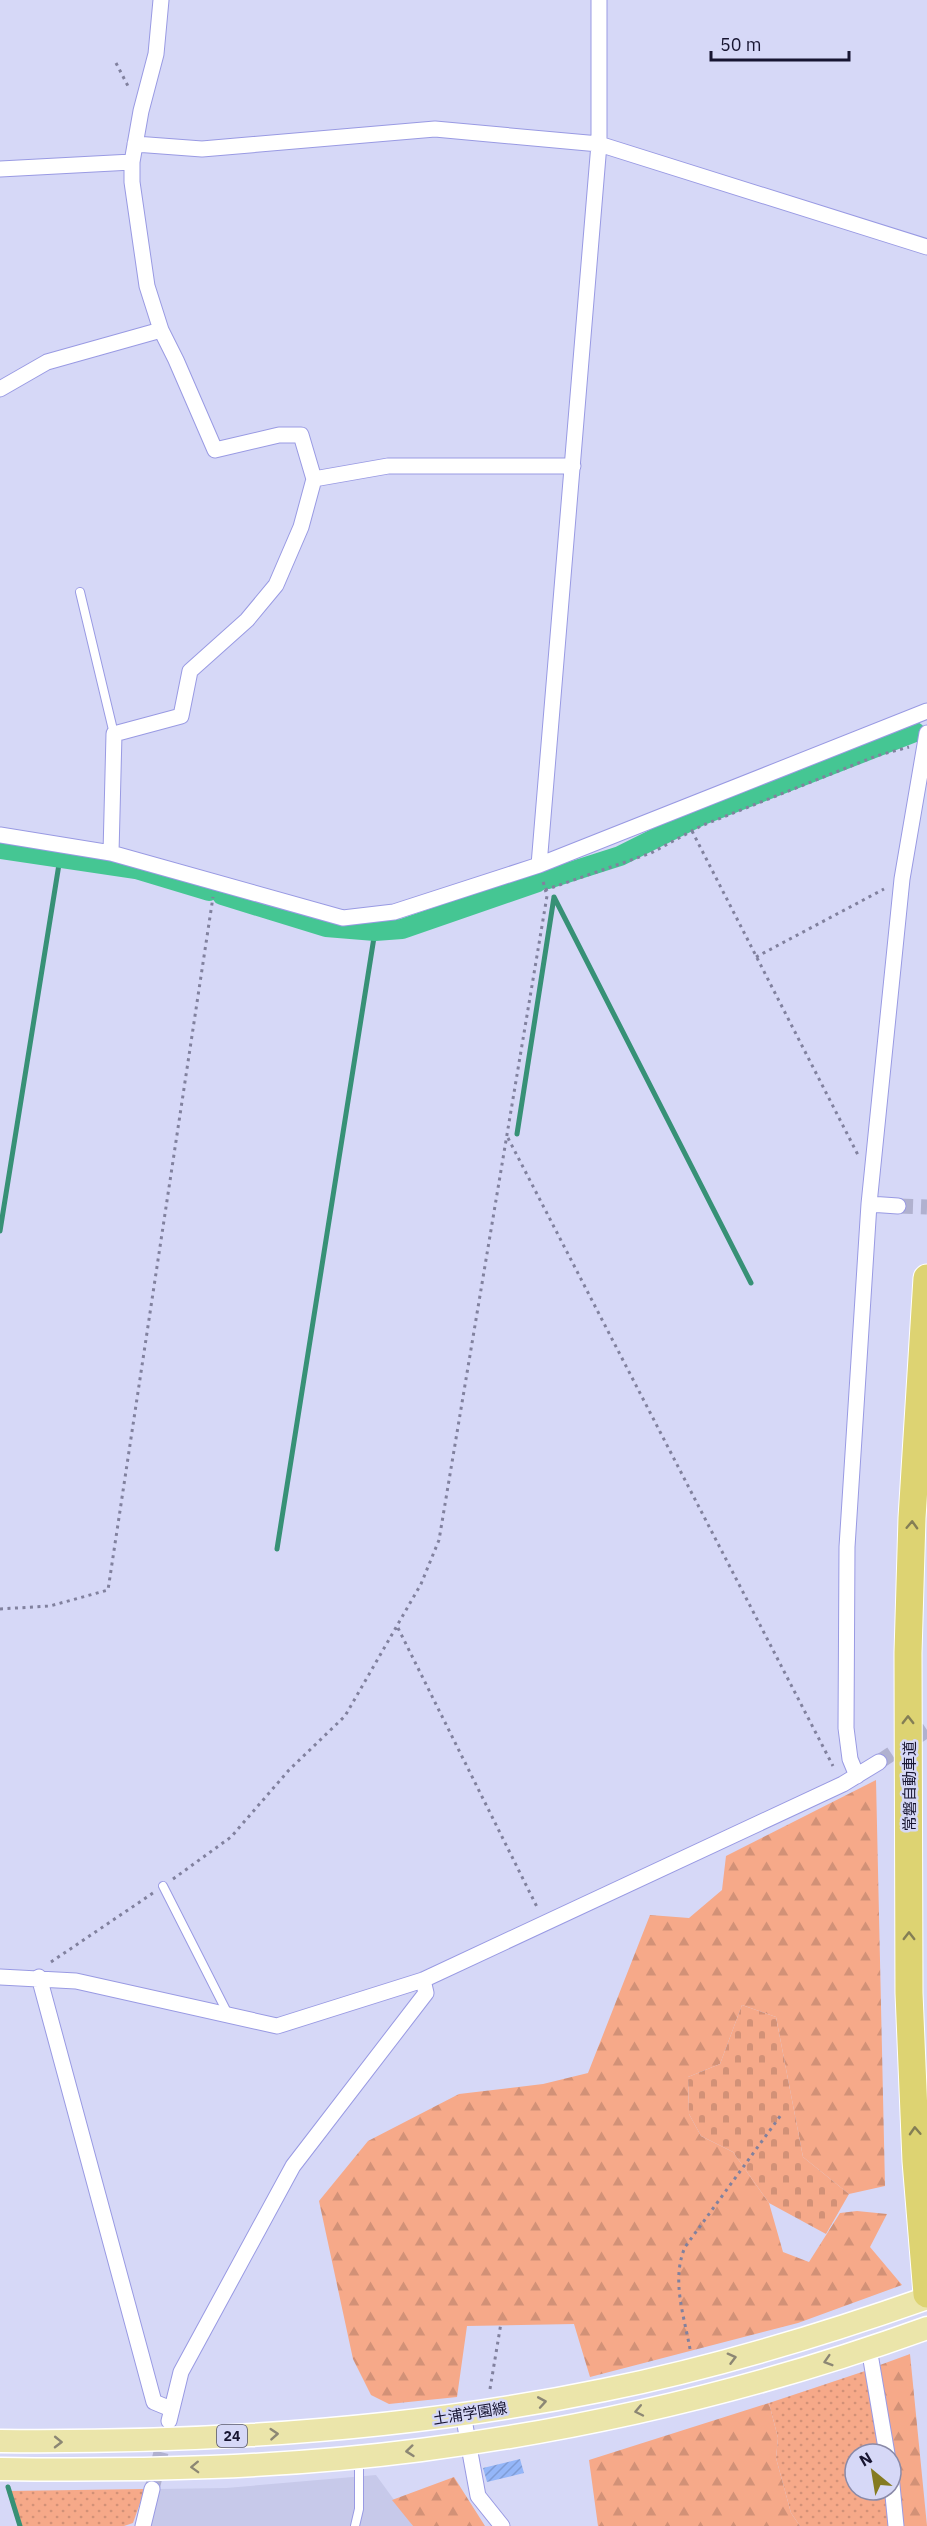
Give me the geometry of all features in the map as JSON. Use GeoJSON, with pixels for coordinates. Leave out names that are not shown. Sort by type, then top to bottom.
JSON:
{"type":"FeatureCollection","features":[{"type":"Feature","properties":{"kind":"highway","name":"常磐自動車道"},"geometry":{"type":"LineString","coordinates":[[927,1278],[912,1518],[908,1688],[909,1993],[916,2161],[927,2296]]}},
{"type":"Feature","properties":{"kind":"main road","name":"土浦学園線"},"geometry":{"type":"LineString","coordinates":[[0,2441],[92,2442],[265,2435],[351,2429],[488,2411],[605,2390],[804,2339],[879,2315],[927,2296]]}},
{"type":"Feature","properties":{"kind":"main road","name":"土浦学園線"},"geometry":{"type":"LineString","coordinates":[[0,2469],[122,2470],[263,2464],[358,2457],[468,2444],[695,2398],[876,2346],[927,2328]]}},
{"type":"Feature","properties":{"kind":"street"},"geometry":{"type":"LineString","coordinates":[[111,853],[114,734],[182,716],[190,671],[247,620],[276,585],[301,527],[314,479],[301,435],[279,435],[215,450],[160,330],[147,286],[132,182],[132,162],[156,54],[160,0]]}},
{"type":"Feature","properties":{"kind":"street"},"geometry":{"type":"LineString","coordinates":[[538,865],[599,144],[600,0]]}},
{"type":"Feature","properties":{"kind":"street"},"geometry":{"type":"LineString","coordinates":[[135,144],[202,149],[435,129],[599,144],[927,247]]}},
{"type":"Feature","properties":{"kind":"street"},"geometry":{"type":"LineString","coordinates":[[0,169],[132,162]]}},
{"type":"Feature","properties":{"kind":"street"},"geometry":{"type":"LineString","coordinates":[[0,389],[47,362],[160,330]]}},
{"type":"Feature","properties":{"kind":"street"},"geometry":{"type":"LineString","coordinates":[[314,479],[388,466],[573,466]]}},
{"type":"Feature","properties":{"kind":"street"},"geometry":{"type":"LineString","coordinates":[[0,835],[111,853],[343,918],[394,912],[538,865],[927,711]]}},
{"type":"Feature","properties":{"kind":"street"},"geometry":{"type":"LineString","coordinates":[[857,1776],[850,1759],[846,1728],[847,1547],[869,1204],[902,879],[927,736]]}},
{"type":"Feature","properties":{"kind":"street"},"geometry":{"type":"LineString","coordinates":[[869,1204],[898,1206]]}},
{"type":"Feature","properties":{"kind":"street"},"geometry":{"type":"LineString","coordinates":[[0,1977],[39,1977],[76,1981],[277,2026],[423,1980],[843,1784],[879,1762]]}},
{"type":"Feature","properties":{"kind":"street"},"geometry":{"type":"LineString","coordinates":[[39,1977],[154,2402],[170,2415],[181,2372],[293,2166],[426,1993],[423,1980]]}},
{"type":"Feature","properties":{"kind":"street"},"geometry":{"type":"LineString","coordinates":[[876,2346],[886,2442]]}},
{"type":"Feature","properties":{"kind":"street"},"geometry":{"type":"LineString","coordinates":[[463,2414],[478,2496],[502,2526]]}},
{"type":"Feature","properties":{"kind":"street"},"geometry":{"type":"LineString","coordinates":[[143,2526],[152,2489]]}},
{"type":"Feature","properties":{"kind":"street"},"geometry":{"type":"LineString","coordinates":[[894,2502],[896,2526]]}},
{"type":"Feature","properties":{"kind":"lane"},"geometry":{"type":"LineString","coordinates":[[80,592],[114,734]]}},
{"type":"Feature","properties":{"kind":"lane"},"geometry":{"type":"LineString","coordinates":[[163,1886],[230,2017]]}},
{"type":"Feature","properties":{"kind":"lane"},"geometry":{"type":"LineString","coordinates":[[355,2526],[359,2509],[361,2469],[358,2457]]}},
{"type":"Feature","properties":{"kind":"path"},"geometry":{"type":"LineString","coordinates":[[545,890],[651,853],[692,831],[927,736]]}},
{"type":"Feature","properties":{"kind":"path"},"geometry":{"type":"LineString","coordinates":[[692,831],[872,1182]]}},
{"type":"Feature","properties":{"kind":"path"},"geometry":{"type":"LineString","coordinates":[[39,1977],[51,1963],[231,1837],[289,1770],[345,1716],[398,1628],[421,1584],[439,1540],[547,896],[538,865]]}},
{"type":"Feature","properties":{"kind":"path"},"geometry":{"type":"LineString","coordinates":[[756,957],[902,879]]}},
{"type":"Feature","properties":{"kind":"path"},"geometry":{"type":"LineString","coordinates":[[0,1610],[50,1606],[108,1590],[215,882]]}},
{"type":"Feature","properties":{"kind":"path"},"geometry":{"type":"LineString","coordinates":[[507,1136],[843,1784]]}},
{"type":"Feature","properties":{"kind":"path"},"geometry":{"type":"LineString","coordinates":[[398,1628],[546,1924]]}},
{"type":"Feature","properties":{"kind":"path"},"geometry":{"type":"LineString","coordinates":[[693,2368],[678,2285],[678,2262],[685,2247],[782,2115]]}},
{"type":"Feature","properties":{"kind":"path"},"geometry":{"type":"LineString","coordinates":[[488,2411],[501,2323]]}},
{"type":"Feature","properties":{"kind":"shaded area"},"geometry":{"type":"Polygon","coordinates":[[[376,2475],[413,2526],[150,2526],[159,2489],[226,2488],[376,2475]]]}},
{"type":"Feature","properties":{"kind":"green space"},"geometry":{"type":"Polygon","coordinates":[[[876,1780],[885,2186],[849,2194],[803,2157],[776,2017],[742,2005],[720,2064],[688,2077],[689,2114],[701,2136],[733,2152],[769,2203],[783,2252],[809,2262],[840,2213],[857,2211],[887,2214],[870,2247],[902,2285],[798,2323],[590,2377],[574,2324],[467,2326],[457,2397],[389,2404],[371,2395],[353,2359],[319,2201],[368,2141],[459,2094],[543,2084],[588,2073],[650,1915],[689,1918],[722,1890],[726,1856],[876,1780]]]}},
{"type":"Feature","properties":{"kind":"green space"},"geometry":{"type":"Polygon","coordinates":[[[742,2005],[776,2017],[803,2157],[849,2194],[826,2234],[769,2203],[733,2152],[701,2136],[689,2114],[688,2077],[720,2064],[742,2005]]]}},
{"type":"Feature","properties":{"kind":"green space"},"geometry":{"type":"Polygon","coordinates":[[[910,2354],[927,2526],[903,2526],[900,2502],[903,2502],[903,2442],[891,2442],[880,2365],[910,2354]]]}},
{"type":"Feature","properties":{"kind":"green space"},"geometry":{"type":"Polygon","coordinates":[[[865,2371],[879,2442],[843,2442],[843,2502],[888,2502],[890,2526],[800,2526],[791,2513],[776,2458],[778,2438],[769,2403],[865,2371]]]}},
{"type":"Feature","properties":{"kind":"green space"},"geometry":{"type":"Polygon","coordinates":[[[769,2403],[778,2438],[776,2458],[791,2513],[800,2526],[598,2526],[589,2460],[769,2403]]]}},
{"type":"Feature","properties":{"kind":"green space"},"geometry":{"type":"Polygon","coordinates":[[[454,2477],[485,2526],[413,2526],[392,2500],[454,2477]]]}},
{"type":"Feature","properties":{"kind":"green space"},"geometry":{"type":"Polygon","coordinates":[[[145,2489],[133,2523],[124,2526],[18,2526],[7,2491],[145,2489]]]}},
{"type":"Feature","properties":{"kind":"building"},"geometry":{"type":"Polygon","coordinates":[[[520,2459],[524,2473],[487,2482],[483,2468],[520,2459]]]}},
{"type":"Feature","properties":{"kind":"waterway"},"geometry":{"type":"LineString","coordinates":[[548,879],[620,856],[700,816],[915,732]]}},
{"type":"Feature","properties":{"kind":"waterway"},"geometry":{"type":"LineString","coordinates":[[0,849],[136,869],[209,891]]}},
{"type":"Feature","properties":{"kind":"waterway"},"geometry":{"type":"LineString","coordinates":[[0,1231],[60,858]]}},
{"type":"Feature","properties":{"kind":"waterway"},"geometry":{"type":"LineString","coordinates":[[222,895],[326,927],[375,931],[402,929],[538,882]]}},
{"type":"Feature","properties":{"kind":"waterway"},"geometry":{"type":"LineString","coordinates":[[554,897],[751,1283]]}},
{"type":"Feature","properties":{"kind":"waterway"},"geometry":{"type":"LineString","coordinates":[[517,1134],[554,897]]}},
{"type":"Feature","properties":{"kind":"waterway"},"geometry":{"type":"LineString","coordinates":[[277,1549],[375,931]]}},
{"type":"Feature","properties":{"kind":"waterway"},"geometry":{"type":"LineString","coordinates":[[8,2487],[20,2526]]}},
{"type":"Feature","properties":{"kind":"tunnel"},"geometry":{"type":"LineString","coordinates":[[898,1206],[927,1207]]}},
{"type":"Feature","properties":{"kind":"tunnel"},"geometry":{"type":"LineString","coordinates":[[879,1762],[927,1730]]}},
{"type":"Feature","properties":{"kind":"tunnel"},"geometry":{"type":"LineString","coordinates":[[152,2489],[166,2432]]}}]}
